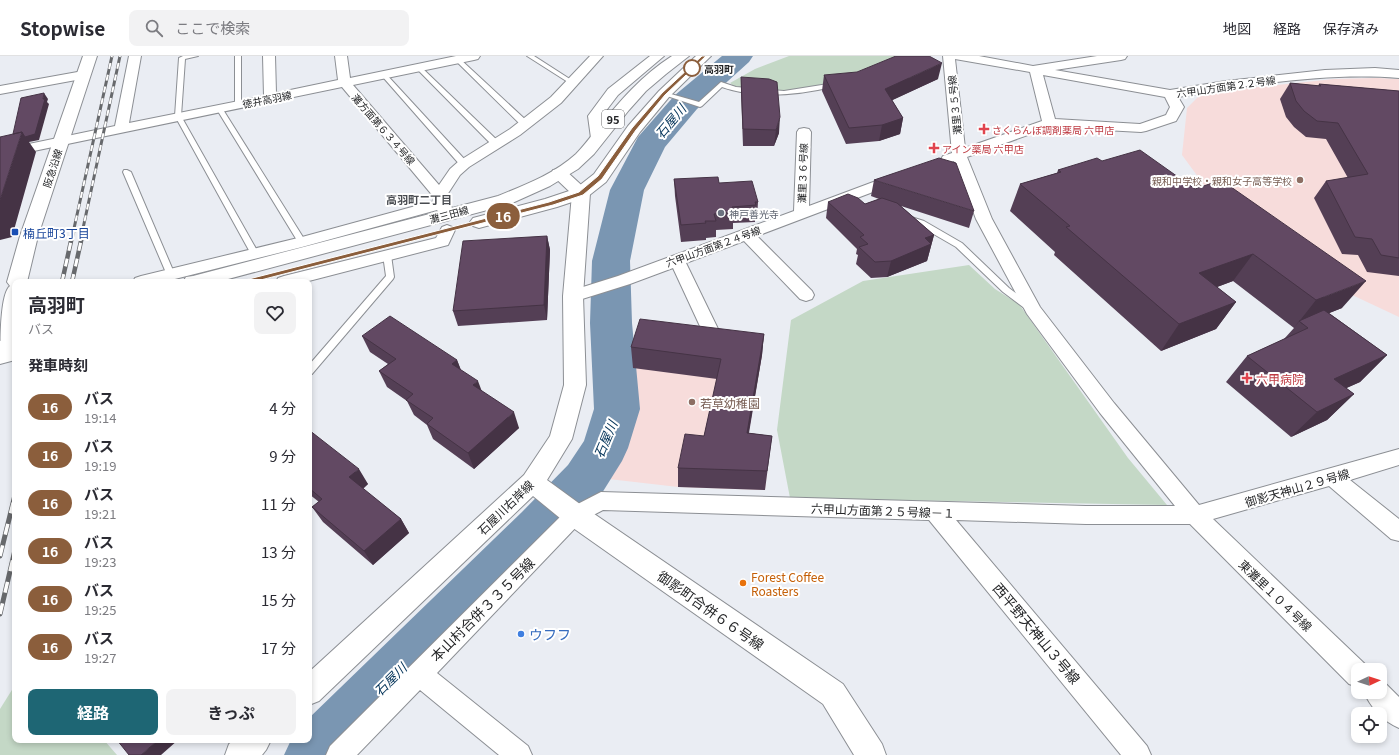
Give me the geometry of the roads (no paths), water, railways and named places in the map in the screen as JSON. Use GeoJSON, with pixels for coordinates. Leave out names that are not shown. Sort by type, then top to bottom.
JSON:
{"type":"FeatureCollection","features":[{"type":"Feature","properties":{"kind":"street","name":"阪急沿線"},"geometry":{"type":"LineString","coordinates":[[18,279],[60,141],[90,56]]}},
{"type":"Feature","properties":{"kind":"street"},"geometry":{"type":"LineString","coordinates":[[121,128],[135,56]]}},
{"type":"Feature","properties":{"kind":"street"},"geometry":{"type":"LineString","coordinates":[[269,56],[270,98]]}},
{"type":"Feature","properties":{"kind":"street","name":"灘方面第６３４号線"},"geometry":{"type":"LineString","coordinates":[[341,56],[345,83],[444,211]]}},
{"type":"Feature","properties":{"kind":"street","name":"徳井高羽線"},"geometry":{"type":"LineString","coordinates":[[0,154],[178,116],[419,68],[443,59],[458,60],[474,56]]}},
{"type":"Feature","properties":{"kind":"street"},"geometry":{"type":"LineString","coordinates":[[295,279],[442,241],[444,211],[455,172],[464,164],[525,124],[556,100],[597,56]]}},
{"type":"Feature","properties":{"kind":"street","name":"灘三田線"},"geometry":{"type":"LineString","coordinates":[[203,279],[444,211],[504,200],[536,187],[559,174],[582,157],[632,97],[667,59],[682,56]]}},
{"type":"Feature","properties":{"kind":"street","name":"灘三田線"},"geometry":{"type":"LineString","coordinates":[[253,279],[444,211],[551,203],[581,193],[600,178],[634,129],[704,56]]}},
{"type":"Feature","properties":{"kind":"street","name":"灘里３５号線"},"geometry":{"type":"LineString","coordinates":[[949,56],[959,154],[984,219],[1033,310]]}},
{"type":"Feature","properties":{"kind":"street","name":"六甲山方面第２２号線"},"geometry":{"type":"LineString","coordinates":[[959,56],[1170,94],[1226,85],[1325,74],[1375,72],[1399,74]]}},
{"type":"Feature","properties":{"kind":"street"},"geometry":{"type":"LineString","coordinates":[[1049,123],[1035,69],[1122,56]]}},
{"type":"Feature","properties":{"kind":"street"},"geometry":{"type":"LineString","coordinates":[[0,90],[83,75]]}},
{"type":"Feature","properties":{"kind":"street"},"geometry":{"type":"LineString","coordinates":[[937,163],[1049,123],[1141,128],[1171,118],[1177,107],[1170,94]]}},
{"type":"Feature","properties":{"kind":"street","name":"灘里３６号線"},"geometry":{"type":"LineString","coordinates":[[801,214],[804,132]]}},
{"type":"Feature","properties":{"kind":"street"},"geometry":{"type":"LineString","coordinates":[[559,174],[581,193]]}},
{"type":"Feature","properties":{"kind":"street","name":"六甲山方面第２４号線"},"geometry":{"type":"LineString","coordinates":[[583,293],[624,280],[908,174]]}},
{"type":"Feature","properties":{"kind":"street","name":"石屋川右岸線"},"geometry":{"type":"LineString","coordinates":[[312,688],[532,482],[561,439],[575,385],[583,293],[581,193]]}},
{"type":"Feature","properties":{"kind":"street"},"geometry":{"type":"LineString","coordinates":[[154,279],[302,242],[444,211]]}},
{"type":"Feature","properties":{"kind":"street"},"geometry":{"type":"LineString","coordinates":[[746,234],[806,295]]}},
{"type":"Feature","properties":{"kind":"street"},"geometry":{"type":"LineString","coordinates":[[678,260],[711,333]]}},
{"type":"Feature","properties":{"kind":"street"},"geometry":{"type":"LineString","coordinates":[[7,342],[12,310]]}},
{"type":"Feature","properties":{"kind":"street","name":"東灘里１０４号線"},"geometry":{"type":"LineString","coordinates":[[1033,310],[1107,408],[1195,515],[1351,668]]}},
{"type":"Feature","properties":{"kind":"street","name":"御影天神山２９号線"},"geometry":{"type":"LineString","coordinates":[[1195,515],[1332,477],[1399,456]]}},
{"type":"Feature","properties":{"kind":"street"},"geometry":{"type":"LineString","coordinates":[[1332,477],[1399,532]]}},
{"type":"Feature","properties":{"kind":"street","name":"御影町合併６６号線"},"geometry":{"type":"LineString","coordinates":[[532,482],[575,515],[833,694],[872,755]]}},
{"type":"Feature","properties":{"kind":"street","name":"六甲山方面第２５号線－１"},"geometry":{"type":"LineString","coordinates":[[575,515],[601,501],[1086,515],[1195,515]]}},
{"type":"Feature","properties":{"kind":"street","name":"西平野天神山３号線"},"geometry":{"type":"LineString","coordinates":[[935,511],[1138,755]]}},
{"type":"Feature","properties":{"kind":"street","name":"本山村合併３３５号線"},"geometry":{"type":"LineString","coordinates":[[339,755],[575,515]]}},
{"type":"Feature","properties":{"kind":"street"},"geometry":{"type":"LineString","coordinates":[[419,674],[519,755]]}},
{"type":"Feature","properties":{"kind":"street"},"geometry":{"type":"LineString","coordinates":[[1383,699],[1399,715]]}},
{"type":"Feature","properties":{"kind":"street"},"geometry":{"type":"LineString","coordinates":[[240,755],[253,743]]}},
{"type":"Feature","properties":{"kind":"lane"},"geometry":{"type":"LineString","coordinates":[[195,56],[182,58],[178,116],[256,254]]}},
{"type":"Feature","properties":{"kind":"lane"},"geometry":{"type":"LineString","coordinates":[[238,56],[238,105]]}},
{"type":"Feature","properties":{"kind":"lane"},"geometry":{"type":"LineString","coordinates":[[530,56],[573,83]]}},
{"type":"Feature","properties":{"kind":"lane"},"geometry":{"type":"LineString","coordinates":[[458,60],[525,124]]}},
{"type":"Feature","properties":{"kind":"lane"},"geometry":{"type":"LineString","coordinates":[[419,68],[496,144]]}},
{"type":"Feature","properties":{"kind":"lane"},"geometry":{"type":"LineString","coordinates":[[384,75],[464,164]]}},
{"type":"Feature","properties":{"kind":"lane"},"geometry":{"type":"LineString","coordinates":[[665,95],[700,104],[721,84],[735,89],[784,93],[830,86],[844,78]]}},
{"type":"Feature","properties":{"kind":"lane"},"geometry":{"type":"LineString","coordinates":[[219,108],[302,242]]}},
{"type":"Feature","properties":{"kind":"lane"},"geometry":{"type":"LineString","coordinates":[[127,172],[171,275]]}},
{"type":"Feature","properties":{"kind":"lane"},"geometry":{"type":"LineString","coordinates":[[841,199],[856,203]]}},
{"type":"Feature","properties":{"kind":"lane"},"geometry":{"type":"LineString","coordinates":[[899,217],[921,223],[959,245],[1006,290],[1033,310]]}},
{"type":"Feature","properties":{"kind":"lane"},"geometry":{"type":"LineString","coordinates":[[312,368],[390,277],[387,255]]}},
{"type":"Feature","properties":{"kind":"waterway","name":"石屋川"},"geometry":{"type":"LineString","coordinates":[[315,755],[540,528],[585,479],[605,448],[617,409],[611,323],[611,261],[627,190],[650,144],[686,102],[739,56]]}},
{"type":"Feature","properties":{"kind":"railway"},"geometry":{"type":"LineString","coordinates":[[73,233],[112,56]]}},
{"type":"Feature","properties":{"kind":"railway"},"geometry":{"type":"LineString","coordinates":[[82,233],[120,56]]}},
{"type":"Feature","properties":{"kind":"railway"},"geometry":{"type":"LineString","coordinates":[[63,279],[73,232]]}},
{"type":"Feature","properties":{"kind":"railway"},"geometry":{"type":"LineString","coordinates":[[73,279],[83,232]]}},
{"type":"Feature","properties":{"kind":"railway"},"geometry":{"type":"LineString","coordinates":[[0,556],[12,507]]}},
{"type":"Feature","properties":{"kind":"railway"},"geometry":{"type":"LineString","coordinates":[[0,614],[12,563]]}},
{"type":"Feature","properties":{"kind":"place","name":"高羽町"},"geometry":{"type":"Point","coordinates":[692,68]}},
{"type":"Feature","properties":{"kind":"place","name":"さくらんぼ調剤薬局 六甲店"},"geometry":{"type":"Point","coordinates":[984,129]}},
{"type":"Feature","properties":{"kind":"place","name":"アイン薬局 六甲店"},"geometry":{"type":"Point","coordinates":[934,148]}},
{"type":"Feature","properties":{"kind":"place","name":"親和中学校・親和女子高等学校"},"geometry":{"type":"Point","coordinates":[1300,180]}},
{"type":"Feature","properties":{"kind":"place","name":"神戸善光寺"},"geometry":{"type":"Point","coordinates":[721,213]}},
{"type":"Feature","properties":{"kind":"place","name":"楠丘町3丁目"},"geometry":{"type":"Point","coordinates":[15,232]}},
{"type":"Feature","properties":{"kind":"place","name":"六甲病院"},"geometry":{"type":"Point","coordinates":[1247,378]}},
{"type":"Feature","properties":{"kind":"place","name":"若草幼稚園"},"geometry":{"type":"Point","coordinates":[692,402]}},
{"type":"Feature","properties":{"kind":"place","name":"Forest Coffee Roasters"},"geometry":{"type":"Point","coordinates":[743,583]}},
{"type":"Feature","properties":{"kind":"place","name":"ウフフ"},"geometry":{"type":"Point","coordinates":[521,634]}},
{"type":"Feature","properties":{"kind":"district","name":"高羽町二丁目"},"geometry":{"type":"Point","coordinates":[419,199]}}]}
